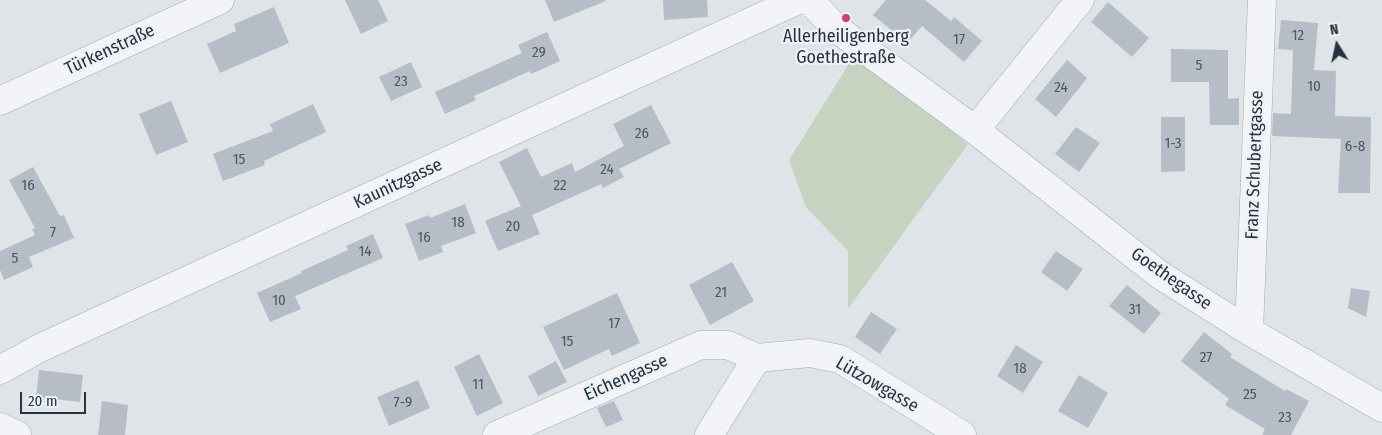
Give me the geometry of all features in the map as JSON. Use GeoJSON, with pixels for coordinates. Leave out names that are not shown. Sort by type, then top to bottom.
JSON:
{"type":"FeatureCollection","features":[{"type":"Feature","properties":{"kind":"street","name":"Türkenstraße"},"geometry":{"type":"LineString","coordinates":[[0,101],[220,0]]}},
{"type":"Feature","properties":{"kind":"street","name":"Kaunitzgasse"},"geometry":{"type":"LineString","coordinates":[[0,370],[40,348],[798,0]]}},
{"type":"Feature","properties":{"kind":"street","name":"Goethegasse"},"geometry":{"type":"LineString","coordinates":[[809,0],[837,29],[975,130],[1160,275],[1249,331],[1382,408]]}},
{"type":"Feature","properties":{"kind":"street"},"geometry":{"type":"LineString","coordinates":[[975,130],[1080,0]]}},
{"type":"Feature","properties":{"kind":"street","name":"Franz Schubertgasse"},"geometry":{"type":"LineString","coordinates":[[1249,331],[1262,0]]}},
{"type":"Feature","properties":{"kind":"street","name":"Eichengasse"},"geometry":{"type":"LineString","coordinates":[[497,435],[701,345],[728,345],[757,358]]}},
{"type":"Feature","properties":{"kind":"street","name":"Lützowgasse"},"geometry":{"type":"LineString","coordinates":[[757,358],[810,353],[840,359],[962,435]]}},
{"type":"Feature","properties":{"kind":"street"},"geometry":{"type":"LineString","coordinates":[[709,435],[757,358]]}},
{"type":"Feature","properties":{"kind":"street"},"geometry":{"type":"LineString","coordinates":[[0,427],[17,435]]}},
{"type":"Feature","properties":{"kind":"green space"},"geometry":{"type":"Polygon","coordinates":[[[855,54],[968,144],[848,309],[848,251],[806,207],[789,160],[855,54]]]}},
{"type":"Feature","properties":{"kind":"building"},"geometry":{"type":"Polygon","coordinates":[[[345,0],[378,0],[388,21],[361,34],[345,0]]]}},
{"type":"Feature","properties":{"kind":"building"},"geometry":{"type":"Polygon","coordinates":[[[545,0],[605,0],[606,1],[554,22],[545,0]]]}},
{"type":"Feature","properties":{"kind":"building"},"geometry":{"type":"Polygon","coordinates":[[[663,0],[707,0],[708,17],[664,20],[663,0]]]}},
{"type":"Feature","properties":{"kind":"building"},"geometry":{"type":"Polygon","coordinates":[[[886,0],[925,0],[951,21],[954,17],[982,41],[964,62],[922,26],[907,43],[873,15],[886,0]]]}},
{"type":"Feature","properties":{"kind":"building"},"geometry":{"type":"Polygon","coordinates":[[[1108,2],[1149,38],[1132,57],[1091,22],[1108,2]]]}},
{"type":"Feature","properties":{"kind":"building"},"geometry":{"type":"Polygon","coordinates":[[[274,7],[289,43],[220,73],[207,44],[236,31],[234,24],[274,7]]]}},
{"type":"Feature","properties":{"kind":"building"},"geometry":{"type":"Polygon","coordinates":[[[1281,20],[1318,23],[1314,70],[1336,71],[1335,116],[1371,117],[1370,193],[1338,193],[1341,139],[1272,136],[1273,113],[1291,114],[1293,50],[1278,49],[1281,20]]]}},
{"type":"Feature","properties":{"kind":"building"},"geometry":{"type":"Polygon","coordinates":[[[547,32],[560,61],[531,74],[530,71],[474,96],[476,100],[445,114],[435,92],[522,53],[518,45],[547,32]]]}},
{"type":"Feature","properties":{"kind":"building"},"geometry":{"type":"Polygon","coordinates":[[[1171,49],[1228,50],[1228,99],[1239,98],[1239,125],[1210,125],[1209,82],[1171,82],[1171,49]]]}},
{"type":"Feature","properties":{"kind":"building"},"geometry":{"type":"Polygon","coordinates":[[[1067,60],[1087,78],[1056,117],[1035,99],[1067,60]]]}},
{"type":"Feature","properties":{"kind":"building"},"geometry":{"type":"Polygon","coordinates":[[[411,62],[422,87],[391,101],[379,77],[411,62]]]}},
{"type":"Feature","properties":{"kind":"building"},"geometry":{"type":"Polygon","coordinates":[[[171,101],[188,142],[156,155],[139,114],[171,101]]]}},
{"type":"Feature","properties":{"kind":"building"},"geometry":{"type":"Polygon","coordinates":[[[313,104],[326,132],[264,161],[265,165],[223,181],[213,154],[273,131],[270,124],[313,104]]]}},
{"type":"Feature","properties":{"kind":"building"},"geometry":{"type":"Polygon","coordinates":[[[651,105],[671,143],[619,169],[624,177],[603,188],[601,184],[532,215],[540,234],[498,251],[485,221],[521,206],[499,162],[527,148],[541,177],[572,163],[575,172],[624,146],[613,124],[651,105]]]}},
{"type":"Feature","properties":{"kind":"building"},"geometry":{"type":"Polygon","coordinates":[[[1161,117],[1185,117],[1185,171],[1161,172],[1161,117]]]}},
{"type":"Feature","properties":{"kind":"building"},"geometry":{"type":"Polygon","coordinates":[[[1076,127],[1100,143],[1079,172],[1055,154],[1076,127]]]}},
{"type":"Feature","properties":{"kind":"building"},"geometry":{"type":"Polygon","coordinates":[[[33,167],[60,216],[64,215],[74,238],[29,257],[33,267],[4,280],[0,270],[0,251],[35,235],[32,229],[35,228],[9,180],[33,167]]]}},
{"type":"Feature","properties":{"kind":"building"},"geometry":{"type":"Polygon","coordinates":[[[465,204],[476,233],[441,246],[443,252],[419,261],[405,224],[429,215],[430,218],[465,204]]]}},
{"type":"Feature","properties":{"kind":"building"},"geometry":{"type":"Polygon","coordinates":[[[373,234],[383,258],[295,296],[301,309],[270,322],[257,293],[348,250],[346,246],[373,234]]]}},
{"type":"Feature","properties":{"kind":"building"},"geometry":{"type":"Polygon","coordinates":[[[1056,251],[1083,269],[1067,291],[1041,272],[1056,251]]]}},
{"type":"Feature","properties":{"kind":"building"},"geometry":{"type":"Polygon","coordinates":[[[732,262],[754,301],[710,325],[689,285],[732,262]]]}},
{"type":"Feature","properties":{"kind":"building"},"geometry":{"type":"Polygon","coordinates":[[[1127,285],[1161,313],[1144,334],[1109,306],[1127,285]]]}},
{"type":"Feature","properties":{"kind":"building"},"geometry":{"type":"Polygon","coordinates":[[[1351,288],[1370,291],[1366,317],[1348,308],[1351,288]]]}},
{"type":"Feature","properties":{"kind":"building"},"geometry":{"type":"Polygon","coordinates":[[[617,293],[640,343],[612,356],[609,349],[564,370],[543,327],[617,293]]]}},
{"type":"Feature","properties":{"kind":"building"},"geometry":{"type":"Polygon","coordinates":[[[871,312],[897,329],[880,354],[855,337],[871,312]]]}},
{"type":"Feature","properties":{"kind":"building"},"geometry":{"type":"Polygon","coordinates":[[[1204,332],[1232,354],[1230,357],[1285,391],[1286,389],[1309,401],[1291,435],[1262,435],[1265,429],[1225,405],[1229,399],[1181,361],[1204,332]]]}},
{"type":"Feature","properties":{"kind":"building"},"geometry":{"type":"Polygon","coordinates":[[[1016,345],[1043,362],[1023,393],[997,376],[1016,345]]]}},
{"type":"Feature","properties":{"kind":"building"},"geometry":{"type":"Polygon","coordinates":[[[479,354],[503,403],[477,416],[454,367],[479,354]]]}},
{"type":"Feature","properties":{"kind":"building"},"geometry":{"type":"Polygon","coordinates":[[[556,361],[567,382],[538,396],[528,376],[556,361]]]}},
{"type":"Feature","properties":{"kind":"building"},"geometry":{"type":"Polygon","coordinates":[[[39,370],[83,375],[80,402],[36,397],[39,370]]]}},
{"type":"Feature","properties":{"kind":"building"},"geometry":{"type":"Polygon","coordinates":[[[1079,375],[1108,393],[1088,428],[1058,411],[1079,375]]]}},
{"type":"Feature","properties":{"kind":"building"},"geometry":{"type":"Polygon","coordinates":[[[418,380],[430,408],[389,426],[377,397],[418,380]]]}},
{"type":"Feature","properties":{"kind":"building"},"geometry":{"type":"Polygon","coordinates":[[[102,401],[128,405],[125,435],[98,435],[102,401]]]}},
{"type":"Feature","properties":{"kind":"building"},"geometry":{"type":"Polygon","coordinates":[[[614,401],[623,420],[606,427],[597,408],[614,401]]]}},
{"type":"Feature","properties":{"kind":"place","name":"Allerheiligenberg Goethestraße"},"geometry":{"type":"Point","coordinates":[846,18]}}]}
